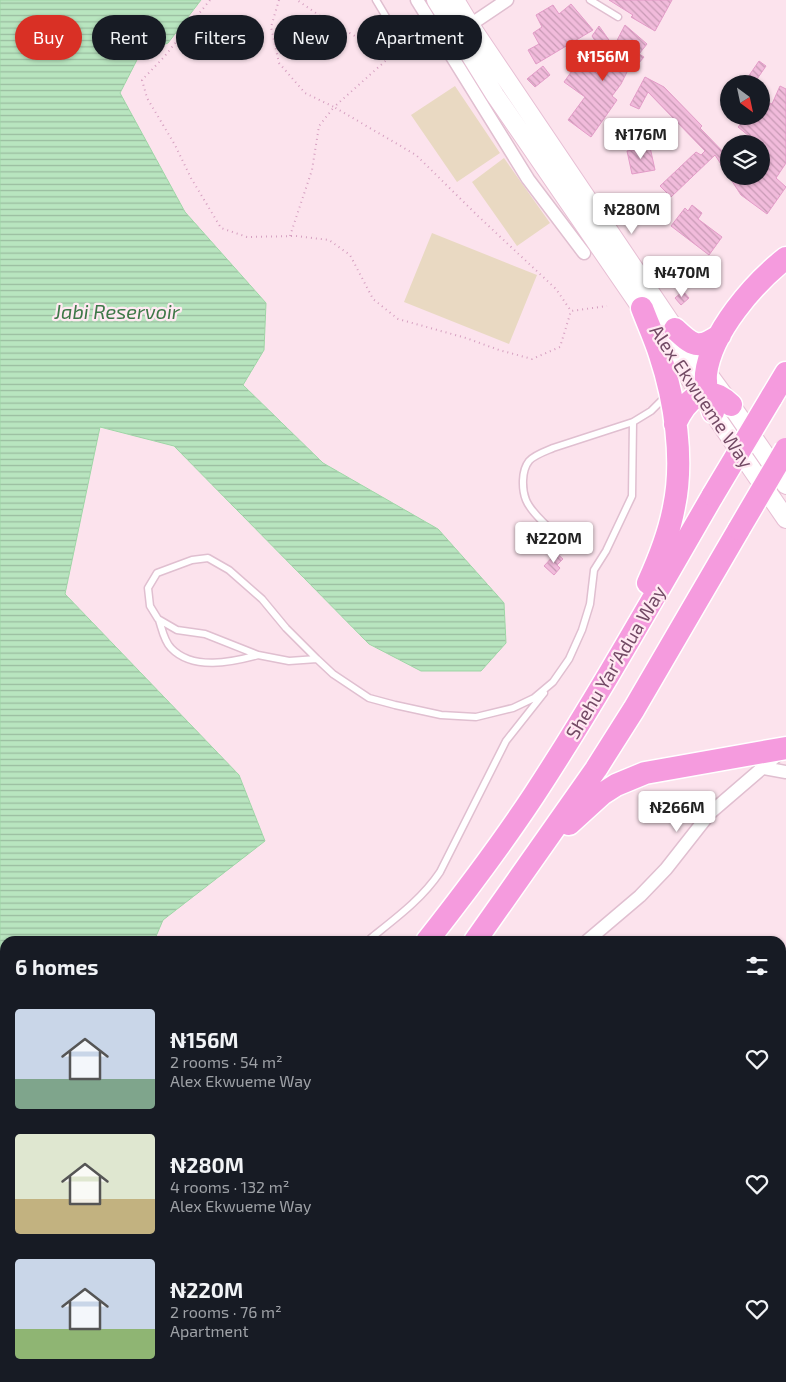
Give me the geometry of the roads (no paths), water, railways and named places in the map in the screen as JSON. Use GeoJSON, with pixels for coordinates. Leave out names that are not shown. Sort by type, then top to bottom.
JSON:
{"type":"FeatureCollection","features":[{"type":"Feature","properties":{"kind":"highway"},"geometry":{"type":"LineString","coordinates":[[675,424],[685,406],[698,395],[712,396],[712,354],[720,335],[752,292],[786,258]]}},
{"type":"Feature","properties":{"kind":"highway"},"geometry":{"type":"LineString","coordinates":[[617,661],[658,560],[674,507],[678,475],[675,424],[671,398],[660,354],[642,308]]}},
{"type":"Feature","properties":{"kind":"highway"},"geometry":{"type":"LineString","coordinates":[[675,329],[687,340],[699,345],[705,344],[720,335]]}},
{"type":"Feature","properties":{"kind":"highway","name":"Shehu Yar'Adua Way"},"geometry":{"type":"LineString","coordinates":[[431,936],[496,850],[534,795],[617,661],[786,373]]}},
{"type":"Feature","properties":{"kind":"highway","name":"Shehu Yar'Adua Way"},"geometry":{"type":"LineString","coordinates":[[479,936],[596,769],[786,448]]}},
{"type":"Feature","properties":{"kind":"highway"},"geometry":{"type":"LineString","coordinates":[[514,886],[584,810],[602,794],[616,785],[645,773],[786,748]]}},
{"type":"Feature","properties":{"kind":"street"},"geometry":{"type":"LineString","coordinates":[[417,0],[434,15]]}},
{"type":"Feature","properties":{"kind":"street","name":"Alex Ekwueme Way"},"geometry":{"type":"LineString","coordinates":[[436,0],[445,15]]}},
{"type":"Feature","properties":{"kind":"street","name":"Alex Ekwueme Way"},"geometry":{"type":"LineString","coordinates":[[455,0],[455,15]]}},
{"type":"Feature","properties":{"kind":"street"},"geometry":{"type":"LineString","coordinates":[[482,17],[508,0]]}},
{"type":"Feature","properties":{"kind":"street"},"geometry":{"type":"LineString","coordinates":[[469,60],[528,179],[584,254]]}},
{"type":"Feature","properties":{"kind":"street","name":"Alex Ekwueme Way"},"geometry":{"type":"LineString","coordinates":[[473,60],[642,308],[786,485]]}},
{"type":"Feature","properties":{"kind":"street","name":"Alex Ekwueme Way"},"geometry":{"type":"LineString","coordinates":[[475,60],[675,329],[712,396],[786,518]]}},
{"type":"Feature","properties":{"kind":"street"},"geometry":{"type":"LineString","coordinates":[[593,936],[640,896],[666,869],[710,812],[786,748]]}},
{"type":"Feature","properties":{"kind":"street"},"geometry":{"type":"LineString","coordinates":[[764,768],[786,772]]}},
{"type":"Feature","properties":{"kind":"lane"},"geometry":{"type":"LineString","coordinates":[[376,0],[385,15]]}},
{"type":"Feature","properties":{"kind":"lane"},"geometry":{"type":"LineString","coordinates":[[590,0],[618,17]]}},
{"type":"Feature","properties":{"kind":"lane"},"geometry":{"type":"LineString","coordinates":[[546,525],[526,500],[523,484],[524,474],[529,462],[553,448],[633,422],[651,411],[662,400],[671,398]]}},
{"type":"Feature","properties":{"kind":"lane"},"geometry":{"type":"LineString","coordinates":[[374,936],[405,912],[432,884],[440,872],[506,741],[569,659],[582,630],[590,604],[594,570],[606,551],[632,496],[633,422]]}},
{"type":"Feature","properties":{"kind":"lane"},"geometry":{"type":"LineString","coordinates":[[258,655],[221,663],[188,659],[171,648],[165,639],[159,620],[150,606],[148,588],[157,573],[192,560],[208,558],[229,570],[262,599],[286,628],[333,674],[369,698],[441,715],[476,717],[513,708],[534,698],[553,682]]}},
{"type":"Feature","properties":{"kind":"lane"},"geometry":{"type":"LineString","coordinates":[[159,620],[177,630],[205,634],[258,655],[289,661],[317,659]]}},
{"type":"Feature","properties":{"kind":"water","name":"Jabi Reservoir"},"geometry":{"type":"Polygon","coordinates":[[[0,0],[201,0],[189,15],[176,15],[176,33],[166,44],[166,15],[92,15],[92,60],[137,60],[120,93],[185,212],[266,303],[264,350],[243,385],[323,463],[438,529],[504,603],[506,643],[481,671],[421,671],[369,644],[174,446],[100,427],[65,594],[239,775],[265,841],[163,920],[156,936],[0,936],[0,0]]]}}]}
